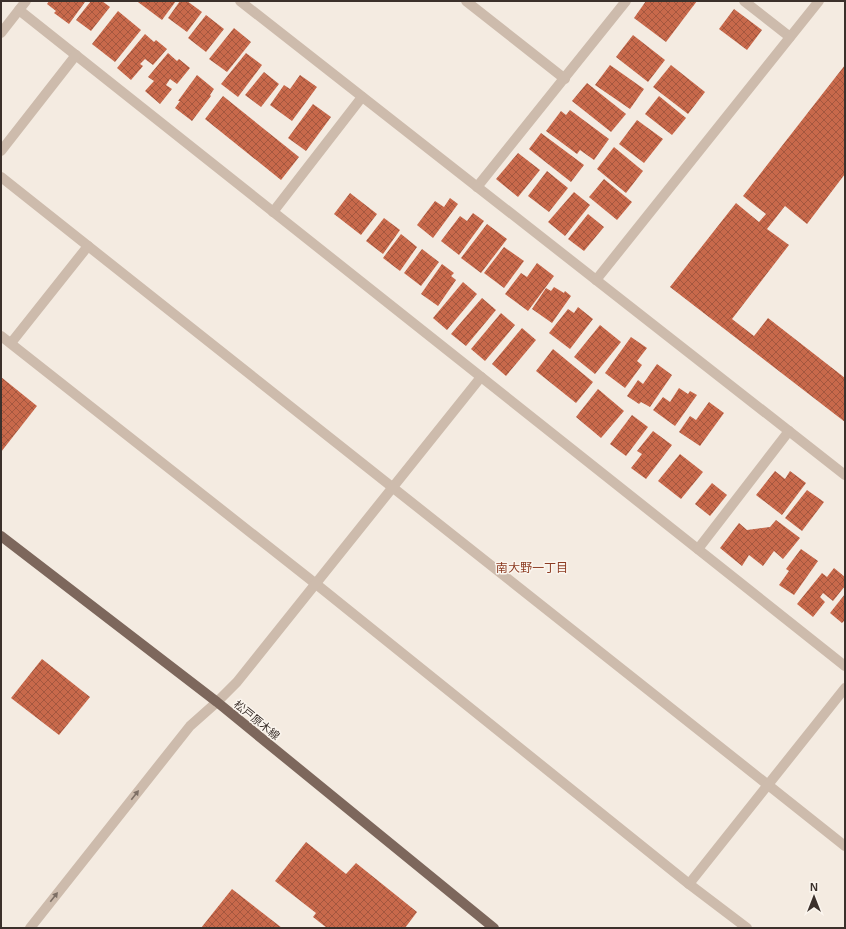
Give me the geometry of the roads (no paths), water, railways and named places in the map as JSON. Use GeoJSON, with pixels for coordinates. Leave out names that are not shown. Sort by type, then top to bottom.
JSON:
{"type":"FeatureCollection","features":[{"type":"Feature","properties":{"kind":"main road","name":"松戸原木線"},"geometry":{"type":"LineString","coordinates":[[1,536],[217,702],[494,928]]}},
{"type":"Feature","properties":{"kind":"street"},"geometry":{"type":"LineString","coordinates":[[1,33],[26,1]]}},
{"type":"Feature","properties":{"kind":"street"},"geometry":{"type":"LineString","coordinates":[[240,1],[845,475]]}},
{"type":"Feature","properties":{"kind":"street"},"geometry":{"type":"LineString","coordinates":[[466,1],[564,79]]}},
{"type":"Feature","properties":{"kind":"street"},"geometry":{"type":"LineString","coordinates":[[478,187],[626,1]]}},
{"type":"Feature","properties":{"kind":"street"},"geometry":{"type":"LineString","coordinates":[[744,1],[790,37]]}},
{"type":"Feature","properties":{"kind":"street"},"geometry":{"type":"LineString","coordinates":[[596,280],[819,1]]}},
{"type":"Feature","properties":{"kind":"street"},"geometry":{"type":"LineString","coordinates":[[19,10],[845,666]]}},
{"type":"Feature","properties":{"kind":"street"},"geometry":{"type":"LineString","coordinates":[[1,151],[76,55]]}},
{"type":"Feature","properties":{"kind":"street"},"geometry":{"type":"LineString","coordinates":[[274,212],[362,97]]}},
{"type":"Feature","properties":{"kind":"street"},"geometry":{"type":"LineString","coordinates":[[1,177],[845,846]]}},
{"type":"Feature","properties":{"kind":"street"},"geometry":{"type":"LineString","coordinates":[[11,343],[88,246]]}},
{"type":"Feature","properties":{"kind":"street"},"geometry":{"type":"LineString","coordinates":[[1,336],[316,584],[689,884],[747,928]]}},
{"type":"Feature","properties":{"kind":"street"},"geometry":{"type":"LineString","coordinates":[[30,928],[190,726],[237,682],[481,377]]}},
{"type":"Feature","properties":{"kind":"street"},"geometry":{"type":"LineString","coordinates":[[698,549],[789,431]]}},
{"type":"Feature","properties":{"kind":"street"},"geometry":{"type":"LineString","coordinates":[[689,884],[845,688]]}},
{"type":"Feature","properties":{"kind":"district","name":"南大野一丁目"},"geometry":{"type":"Point","coordinates":[532,568]}}]}
